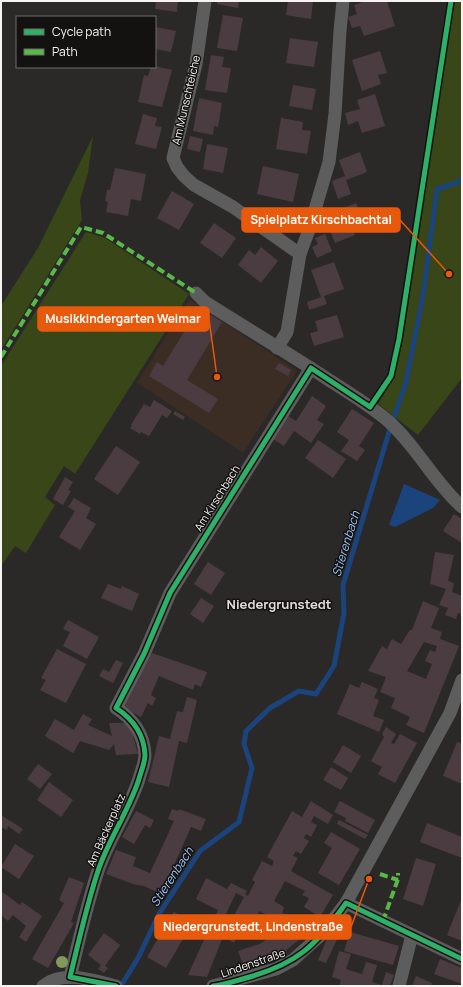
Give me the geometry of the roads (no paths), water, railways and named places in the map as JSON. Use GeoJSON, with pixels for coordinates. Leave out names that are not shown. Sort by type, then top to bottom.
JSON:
{"type":"FeatureCollection","features":[{"type":"Feature","properties":{"kind":"street","name":"Am Munschteiche"},"geometry":{"type":"LineString","coordinates":[[205,1],[196,64],[173,158],[176,167],[194,185],[233,207],[300,254]]}},
{"type":"Feature","properties":{"kind":"street"},"geometry":{"type":"LineString","coordinates":[[277,348],[287,332],[300,254],[312,222],[331,146],[343,1]]}},
{"type":"Feature","properties":{"kind":"street"},"geometry":{"type":"LineString","coordinates":[[196,293],[205,302],[311,368],[387,420],[405,438],[439,484],[462,507]]}},
{"type":"Feature","properties":{"kind":"street","name":"Am Kirschbach"},"geometry":{"type":"LineString","coordinates":[[116,708],[144,654],[170,593],[311,368]]}},
{"type":"Feature","properties":{"kind":"street","name":"Lindenstraße"},"geometry":{"type":"LineString","coordinates":[[213,986],[255,975],[293,960],[323,933],[346,903],[450,713],[462,680]]}},
{"type":"Feature","properties":{"kind":"street","name":"Am Bäckerplatz"},"geometry":{"type":"LineString","coordinates":[[70,977],[99,868],[113,835],[128,809],[145,755],[137,729],[126,715],[116,708]]}},
{"type":"Feature","properties":{"kind":"street"},"geometry":{"type":"LineString","coordinates":[[346,903],[462,959]]}},
{"type":"Feature","properties":{"kind":"street"},"geometry":{"type":"LineString","coordinates":[[399,986],[412,935]]}},
{"type":"Feature","properties":{"kind":"street"},"geometry":{"type":"LineString","coordinates":[[43,986],[50,980],[59,977],[70,977],[113,985]]}},
{"type":"Feature","properties":{"kind":"water"},"geometry":{"type":"Polygon","coordinates":[[[404,484],[440,500],[433,508],[395,527],[389,525],[404,484]]]}},
{"type":"Feature","properties":{"kind":"waterway","name":"Stierenbach"},"geometry":{"type":"LineString","coordinates":[[121,986],[138,958],[159,914],[200,851],[239,822],[252,768],[244,744],[246,731],[270,708],[299,691],[316,694],[334,666],[344,613],[343,585],[389,432],[406,382],[423,295],[437,189],[456,183],[462,179]]}},
{"type":"Feature","properties":{"kind":"place","name":"Spielplatz Kirschbachtal"},"geometry":{"type":"Point","coordinates":[449,274]}},
{"type":"Feature","properties":{"kind":"place","name":"Musikkindergarten Weimar"},"geometry":{"type":"Point","coordinates":[217,377]}},
{"type":"Feature","properties":{"kind":"place","name":"Niedergrunstedt, Lindenstraße"},"geometry":{"type":"Point","coordinates":[369,879]}},
{"type":"Feature","properties":{"kind":"district","name":"Niedergrunstedt"},"geometry":{"type":"Point","coordinates":[279,604]}}]}
